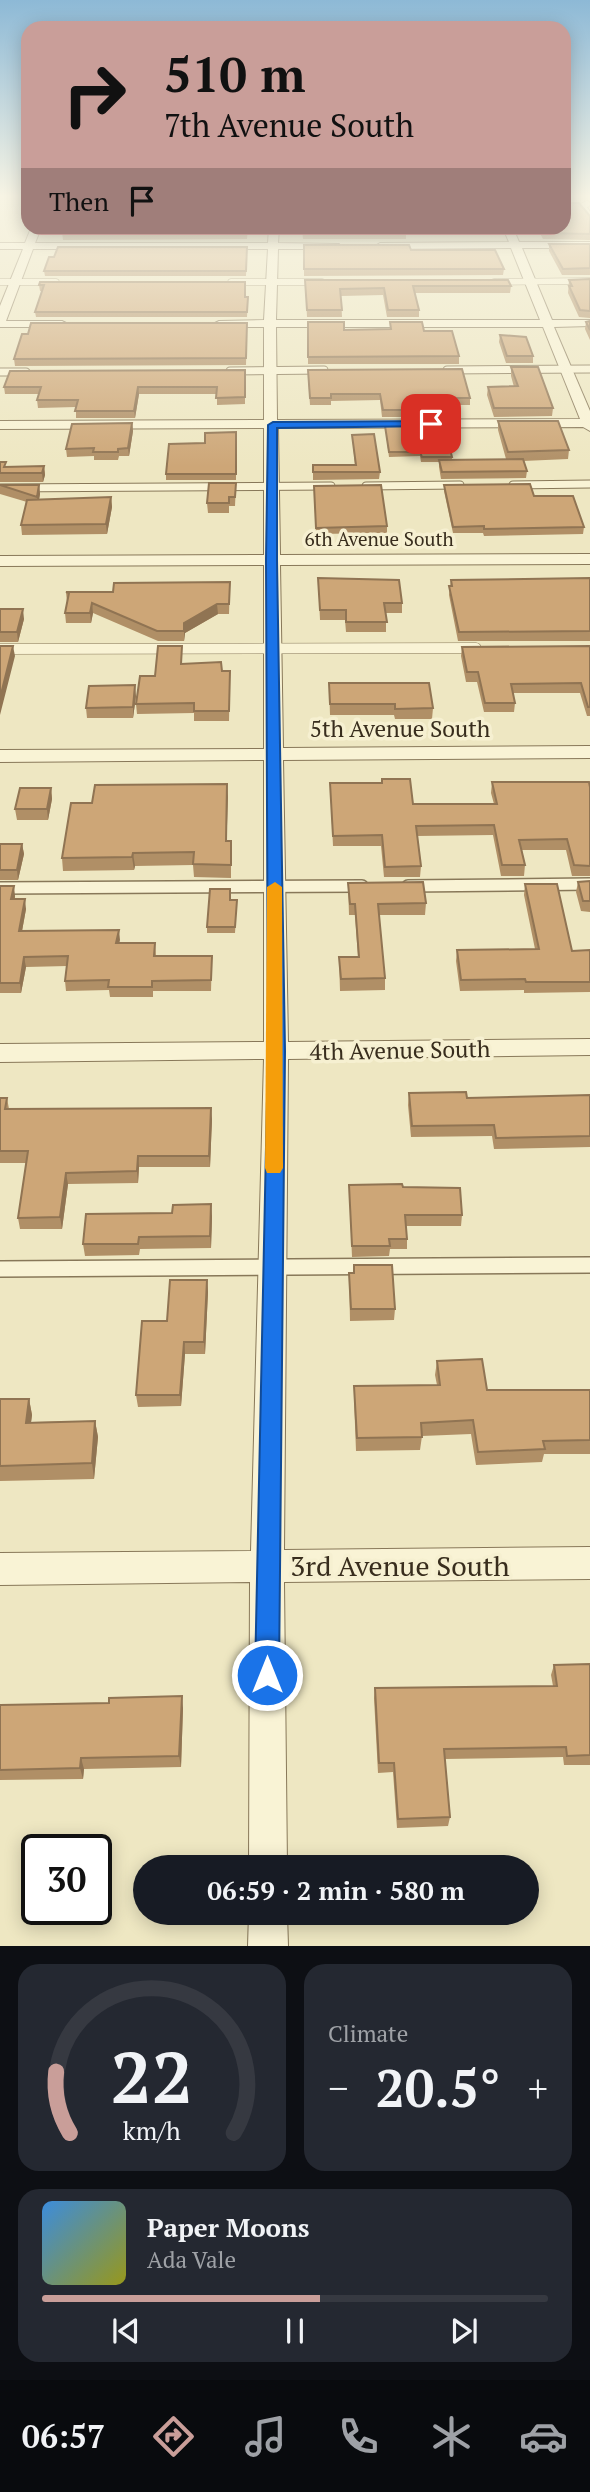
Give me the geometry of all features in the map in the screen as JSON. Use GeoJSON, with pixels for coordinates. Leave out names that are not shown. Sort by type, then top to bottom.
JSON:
{"type":"FeatureCollection","features":[{"type":"Feature","properties":{"kind":"street"},"geometry":{"type":"LineString","coordinates":[[14,286],[0,322],[81,324]]}},
{"type":"Feature","properties":{"kind":"street"},"geometry":{"type":"LineString","coordinates":[[268,1855],[267,1566],[276,1051],[271,560],[273,425],[270,323],[273,286]]}},
{"type":"Feature","properties":{"kind":"street"},"geometry":{"type":"LineString","coordinates":[[0,425],[589,424],[532,286]]}},
{"type":"Feature","properties":{"kind":"street"},"geometry":{"type":"LineString","coordinates":[[203,324],[590,323]]}},
{"type":"Feature","properties":{"kind":"street","name":"6th Avenue South"},"geometry":{"type":"LineString","coordinates":[[0,561],[590,559]]}},
{"type":"Feature","properties":{"kind":"street","name":"5th Avenue South"},"geometry":{"type":"LineString","coordinates":[[0,756],[590,752]]}},
{"type":"Feature","properties":{"kind":"street","name":"4th Avenue South"},"geometry":{"type":"LineString","coordinates":[[0,1053],[590,1047]]}},
{"type":"Feature","properties":{"kind":"street","name":"3rd Avenue South"},"geometry":{"type":"LineString","coordinates":[[0,1569],[590,1563]]}},
{"type":"Feature","properties":{"kind":"street"},"geometry":{"type":"LineString","coordinates":[[268,1925],[268,1946]]}},
{"type":"Feature","properties":{"kind":"lane"},"geometry":{"type":"LineString","coordinates":[[432,370],[590,369]]}},
{"type":"Feature","properties":{"kind":"lane"},"geometry":{"type":"LineString","coordinates":[[217,371],[338,370]]}},
{"type":"Feature","properties":{"kind":"lane"},"geometry":{"type":"LineString","coordinates":[[0,372],[41,372]]}},
{"type":"Feature","properties":{"kind":"lane"},"geometry":{"type":"LineString","coordinates":[[507,485],[590,484]]}},
{"type":"Feature","properties":{"kind":"lane"},"geometry":{"type":"LineString","coordinates":[[355,486],[466,485]]}},
{"type":"Feature","properties":{"kind":"lane"},"geometry":{"type":"LineString","coordinates":[[0,488],[341,486]]}},
{"type":"Feature","properties":{"kind":"lane"},"geometry":{"type":"LineString","coordinates":[[0,649],[493,648]]}},
{"type":"Feature","properties":{"kind":"lane"},"geometry":{"type":"LineString","coordinates":[[398,886],[590,884]]}},
{"type":"Feature","properties":{"kind":"lane"},"geometry":{"type":"LineString","coordinates":[[0,888],[370,886]]}},
{"type":"Feature","properties":{"kind":"lane"},"geometry":{"type":"LineString","coordinates":[[0,1269],[590,1265]]}},
{"type":"Feature","properties":{"kind":"building"},"geometry":{"type":"Polygon","coordinates":[[[44,286],[245,286],[245,297],[248,297],[247,312],[35,312],[44,286]]]}},
{"type":"Feature","properties":{"kind":"building"},"geometry":{"type":"Polygon","coordinates":[[[305,286],[511,286],[413,286],[419,310],[388,310],[384,288],[340,289],[342,310],[307,310],[305,286]]]}},
{"type":"Feature","properties":{"kind":"building"},"geometry":{"type":"Polygon","coordinates":[[[569,286],[590,286],[590,311],[580,310],[569,286]]]}},
{"type":"Feature","properties":{"kind":"building"},"geometry":{"type":"Polygon","coordinates":[[[308,322],[344,322],[344,330],[391,329],[390,322],[422,322],[424,331],[452,331],[459,356],[308,357],[308,322]]]}},
{"type":"Feature","properties":{"kind":"building"},"geometry":{"type":"Polygon","coordinates":[[[31,323],[247,323],[246,358],[14,359],[22,334],[28,334],[31,323]]]}},
{"type":"Feature","properties":{"kind":"building"},"geometry":{"type":"Polygon","coordinates":[[[500,335],[526,337],[533,356],[507,356],[500,335]]]}},
{"type":"Feature","properties":{"kind":"building"},"geometry":{"type":"Polygon","coordinates":[[[511,367],[538,367],[553,408],[494,408],[488,387],[518,386],[511,367]]]}},
{"type":"Feature","properties":{"kind":"building"},"geometry":{"type":"Polygon","coordinates":[[[462,369],[470,398],[439,398],[441,410],[383,410],[380,394],[331,394],[331,398],[310,398],[308,370],[462,369]]]}},
{"type":"Feature","properties":{"kind":"building"},"geometry":{"type":"Polygon","coordinates":[[[245,370],[245,397],[216,398],[217,387],[138,387],[134,411],[75,411],[78,400],[37,400],[41,387],[4,387],[10,371],[245,370]]]}},
{"type":"Feature","properties":{"kind":"building"},"geometry":{"type":"Polygon","coordinates":[[[498,421],[558,421],[569,450],[508,452],[498,421]]]}},
{"type":"Feature","properties":{"kind":"building"},"geometry":{"type":"Polygon","coordinates":[[[132,423],[128,448],[118,449],[118,452],[93,452],[94,448],[66,449],[72,424],[132,423]]]}},
{"type":"Feature","properties":{"kind":"building"},"geometry":{"type":"Polygon","coordinates":[[[444,425],[452,457],[422,457],[420,452],[389,452],[385,426],[444,425]]]}},
{"type":"Feature","properties":{"kind":"building"},"geometry":{"type":"Polygon","coordinates":[[[236,432],[236,474],[166,474],[169,444],[205,443],[205,433],[236,432]]]}},
{"type":"Feature","properties":{"kind":"building"},"geometry":{"type":"Polygon","coordinates":[[[374,434],[380,472],[313,472],[313,465],[356,465],[352,435],[374,434]]]}},
{"type":"Feature","properties":{"kind":"building"},"geometry":{"type":"Polygon","coordinates":[[[523,459],[527,471],[442,472],[439,460],[523,459]]]}},
{"type":"Feature","properties":{"kind":"building"},"geometry":{"type":"Polygon","coordinates":[[[0,462],[6,462],[4,467],[44,466],[42,473],[0,473],[0,462]]]}},
{"type":"Feature","properties":{"kind":"building"},"geometry":{"type":"Polygon","coordinates":[[[209,483],[236,483],[235,497],[229,497],[229,503],[207,503],[209,483]]]}},
{"type":"Feature","properties":{"kind":"building"},"geometry":{"type":"Polygon","coordinates":[[[530,484],[534,496],[573,496],[584,527],[453,527],[444,485],[530,484]]]}},
{"type":"Feature","properties":{"kind":"building"},"geometry":{"type":"Polygon","coordinates":[[[0,485],[39,485],[37,497],[0,485]]]}},
{"type":"Feature","properties":{"kind":"building"},"geometry":{"type":"Polygon","coordinates":[[[381,485],[387,526],[316,528],[314,486],[381,485]]]}},
{"type":"Feature","properties":{"kind":"building"},"geometry":{"type":"Polygon","coordinates":[[[111,497],[106,524],[21,525],[27,500],[111,497]]]}},
{"type":"Feature","properties":{"kind":"building"},"geometry":{"type":"Polygon","coordinates":[[[318,578],[399,580],[402,603],[384,603],[387,622],[346,622],[346,610],[320,610],[318,578]]]}},
{"type":"Feature","properties":{"kind":"building"},"geometry":{"type":"Polygon","coordinates":[[[590,578],[590,631],[459,632],[449,586],[452,586],[451,580],[590,578]]]}},
{"type":"Feature","properties":{"kind":"building"},"geometry":{"type":"Polygon","coordinates":[[[230,582],[229,604],[217,604],[184,623],[184,631],[157,631],[92,603],[90,613],[65,613],[69,593],[66,592],[113,592],[114,583],[230,582]]]}},
{"type":"Feature","properties":{"kind":"building"},"geometry":{"type":"Polygon","coordinates":[[[0,609],[23,609],[17,632],[0,632],[0,609]]]}},
{"type":"Feature","properties":{"kind":"building"},"geometry":{"type":"Polygon","coordinates":[[[0,646],[13,646],[0,698],[0,646]]]}},
{"type":"Feature","properties":{"kind":"building"},"geometry":{"type":"Polygon","coordinates":[[[158,646],[182,646],[181,664],[221,662],[222,671],[230,671],[229,711],[194,711],[194,703],[136,704],[140,676],[155,676],[158,646]]]}},
{"type":"Feature","properties":{"kind":"building"},"geometry":{"type":"Polygon","coordinates":[[[590,646],[590,707],[581,683],[511,684],[515,703],[485,703],[478,672],[467,672],[462,647],[590,646]]]}},
{"type":"Feature","properties":{"kind":"building"},"geometry":{"type":"Polygon","coordinates":[[[329,683],[429,683],[433,708],[395,709],[395,704],[330,704],[329,683]]]}},
{"type":"Feature","properties":{"kind":"building"},"geometry":{"type":"Polygon","coordinates":[[[135,685],[133,707],[86,708],[89,686],[135,685]]]}},
{"type":"Feature","properties":{"kind":"building"},"geometry":{"type":"Polygon","coordinates":[[[382,779],[410,779],[413,804],[497,804],[492,782],[589,782],[590,866],[574,865],[567,839],[519,840],[525,865],[502,865],[494,825],[416,826],[421,866],[385,867],[382,835],[333,836],[330,783],[382,783],[382,779]]]}},
{"type":"Feature","properties":{"kind":"building"},"geometry":{"type":"Polygon","coordinates":[[[227,784],[226,841],[231,841],[231,865],[193,864],[194,852],[133,853],[132,857],[62,858],[71,803],[92,803],[95,785],[227,784]]]}},
{"type":"Feature","properties":{"kind":"building"},"geometry":{"type":"Polygon","coordinates":[[[20,788],[51,788],[47,809],[15,809],[20,788]]]}},
{"type":"Feature","properties":{"kind":"building"},"geometry":{"type":"Polygon","coordinates":[[[0,844],[22,844],[17,870],[0,870],[0,844]]]}},
{"type":"Feature","properties":{"kind":"building"},"geometry":{"type":"Polygon","coordinates":[[[590,881],[590,901],[583,901],[578,882],[590,881]]]}},
{"type":"Feature","properties":{"kind":"building"},"geometry":{"type":"Polygon","coordinates":[[[423,882],[426,903],[378,904],[385,978],[341,979],[339,957],[359,957],[355,904],[350,904],[348,883],[423,882]]]}},
{"type":"Feature","properties":{"kind":"building"},"geometry":{"type":"Polygon","coordinates":[[[525,884],[557,884],[572,951],[590,950],[590,982],[461,980],[457,950],[539,949],[525,884]]]}},
{"type":"Feature","properties":{"kind":"building"},"geometry":{"type":"Polygon","coordinates":[[[0,886],[14,886],[11,899],[25,899],[19,931],[119,930],[116,943],[155,943],[154,956],[212,956],[211,980],[152,981],[152,987],[108,987],[109,980],[65,981],[68,956],[24,957],[20,983],[0,983],[0,886]]]}},
{"type":"Feature","properties":{"kind":"building"},"geometry":{"type":"Polygon","coordinates":[[[210,889],[230,889],[230,900],[237,900],[235,927],[207,927],[210,889]]]}},
{"type":"Feature","properties":{"kind":"building"},"geometry":{"type":"Polygon","coordinates":[[[466,1092],[467,1098],[590,1095],[590,1136],[496,1138],[494,1125],[412,1126],[409,1093],[466,1092]]]}},
{"type":"Feature","properties":{"kind":"building"},"geometry":{"type":"Polygon","coordinates":[[[0,1098],[7,1098],[5,1109],[211,1108],[209,1156],[138,1156],[137,1171],[66,1173],[60,1217],[18,1218],[28,1151],[0,1151],[0,1098]]]}},
{"type":"Feature","properties":{"kind":"building"},"geometry":{"type":"Polygon","coordinates":[[[402,1184],[403,1187],[460,1188],[462,1215],[405,1215],[407,1239],[389,1239],[390,1246],[352,1246],[349,1185],[402,1184]]]}},
{"type":"Feature","properties":{"kind":"building"},"geometry":{"type":"Polygon","coordinates":[[[211,1204],[210,1236],[139,1237],[138,1244],[83,1244],[86,1214],[172,1213],[173,1205],[211,1204]]]}},
{"type":"Feature","properties":{"kind":"building"},"geometry":{"type":"Polygon","coordinates":[[[354,1265],[392,1265],[395,1309],[351,1309],[349,1273],[354,1273],[354,1265]]]}},
{"type":"Feature","properties":{"kind":"building"},"geometry":{"type":"Polygon","coordinates":[[[170,1280],[207,1280],[204,1342],[184,1342],[180,1395],[136,1395],[142,1321],[167,1321],[170,1280]]]}},
{"type":"Feature","properties":{"kind":"building"},"geometry":{"type":"Polygon","coordinates":[[[482,1359],[487,1390],[590,1390],[590,1440],[543,1441],[545,1449],[478,1452],[473,1420],[421,1423],[422,1437],[357,1438],[354,1386],[440,1385],[437,1361],[482,1359]]]}},
{"type":"Feature","properties":{"kind":"building"},"geometry":{"type":"Polygon","coordinates":[[[0,1399],[29,1399],[26,1423],[95,1421],[92,1463],[0,1466],[0,1399]]]}},
{"type":"Feature","properties":{"kind":"building"},"geometry":{"type":"Polygon","coordinates":[[[590,1664],[590,1755],[567,1756],[566,1747],[444,1749],[450,1817],[398,1819],[394,1763],[379,1763],[375,1688],[557,1686],[554,1665],[590,1664]]]}},
{"type":"Feature","properties":{"kind":"building"},"geometry":{"type":"Polygon","coordinates":[[[182,1696],[179,1756],[81,1758],[80,1768],[0,1770],[0,1705],[109,1703],[109,1698],[182,1696]]]}},
{"type":"Feature","properties":{"kind":"slow traffic"},"geometry":{"type":"LineString","coordinates":[[274,1168],[275,887]]}},
{"type":"Feature","properties":{"kind":"route"},"geometry":{"type":"LineString","coordinates":[[267,1675],[276,1051],[271,560],[273,425],[431,424]]}}]}
